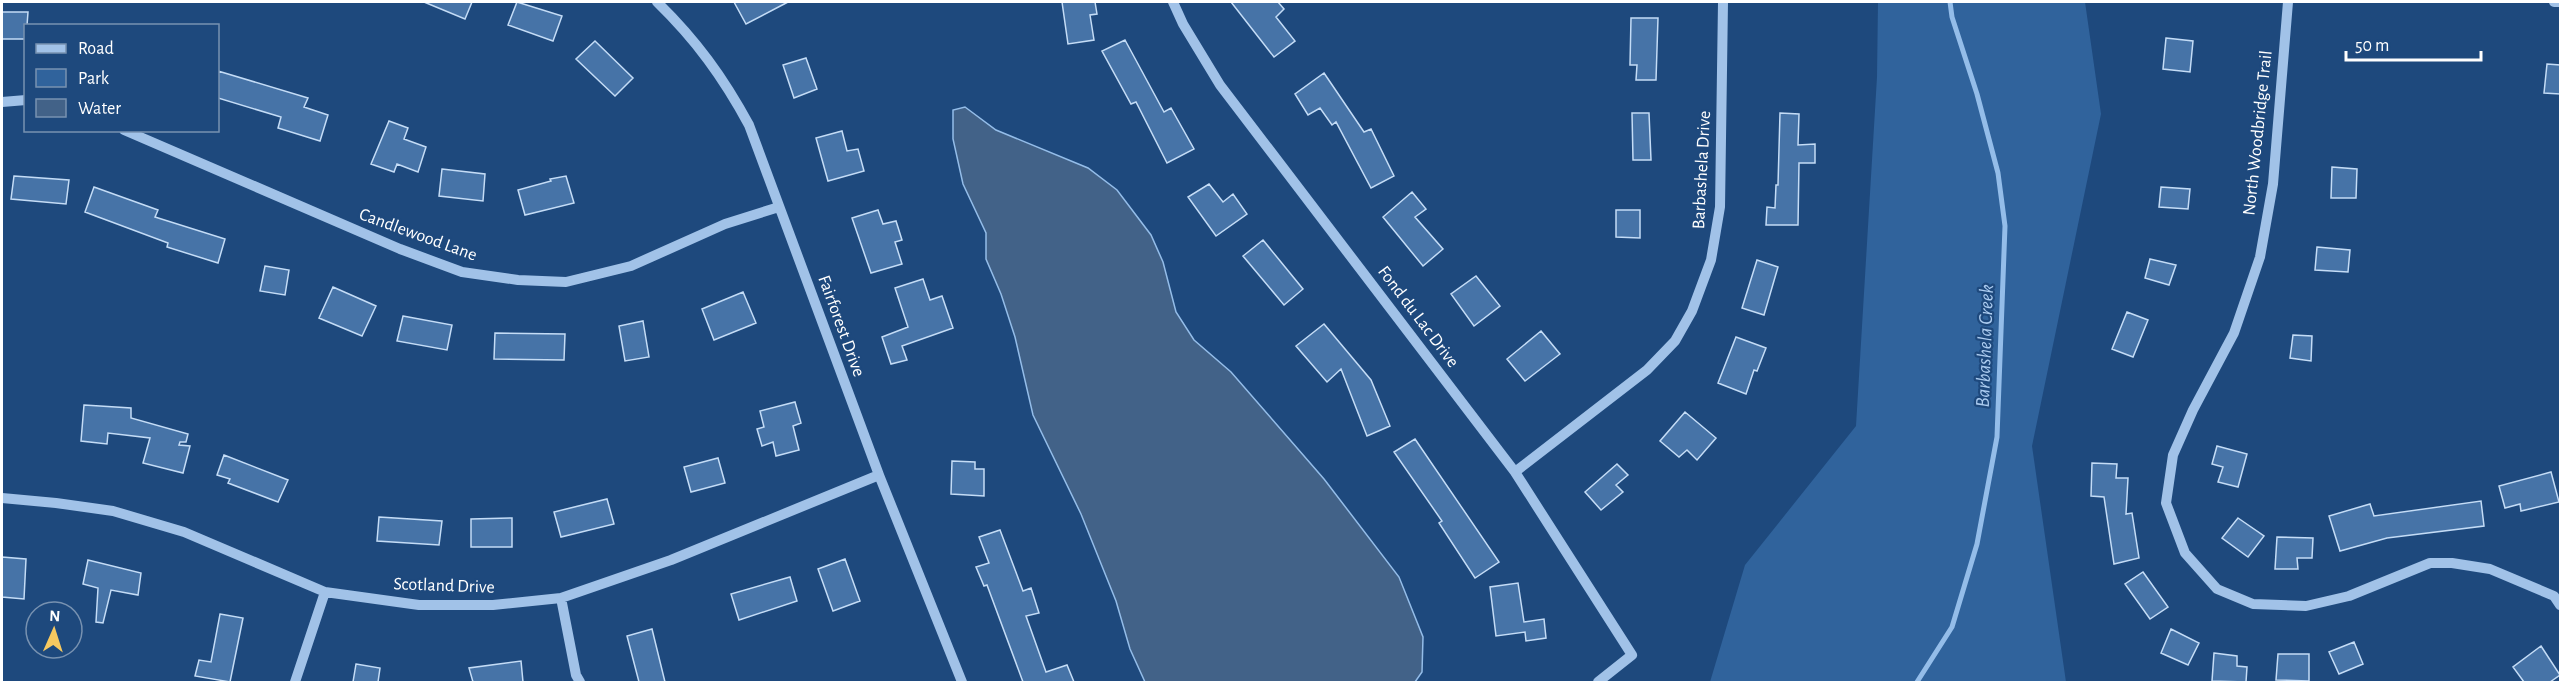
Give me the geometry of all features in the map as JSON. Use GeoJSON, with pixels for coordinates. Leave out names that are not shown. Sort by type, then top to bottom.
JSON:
{"type":"FeatureCollection","features":[{"type":"Feature","properties":{"kind":"street","name":"Fairforest Drive"},"geometry":{"type":"LineString","coordinates":[[657,2],[695,41],[727,84],[749,125],[879,475],[962,682]]}},
{"type":"Feature","properties":{"kind":"street","name":"Fond du Lac Drive"},"geometry":{"type":"LineString","coordinates":[[1173,2],[1183,24],[1220,85],[1515,472],[1632,655],[1598,682]]}},
{"type":"Feature","properties":{"kind":"street","name":"Barbashela Drive"},"geometry":{"type":"LineString","coordinates":[[1515,472],[1647,370],[1676,341],[1692,311],[1711,260],[1720,207],[1724,2]]}},
{"type":"Feature","properties":{"kind":"street","name":"North Woodbridge Trail"},"geometry":{"type":"LineString","coordinates":[[2288,2],[2273,184],[2260,257],[2234,333],[2193,410],[2173,455],[2166,503],[2185,553],[2217,589],[2253,604],[2306,606],[2328,601],[2349,596],[2430,563],[2452,563],[2490,569],[2558,596]]}},
{"type":"Feature","properties":{"kind":"street"},"geometry":{"type":"LineString","coordinates":[[2554,2],[2560,2]]}},
{"type":"Feature","properties":{"kind":"street"},"geometry":{"type":"LineString","coordinates":[[2,102],[24,100]]}},
{"type":"Feature","properties":{"kind":"street","name":"Candlewood Lane"},"geometry":{"type":"LineString","coordinates":[[129,132],[400,249],[462,272],[518,280],[566,282],[631,266],[725,224],[779,207]]}},
{"type":"Feature","properties":{"kind":"street","name":"Scotland Drive"},"geometry":{"type":"LineString","coordinates":[[2,498],[113,511],[184,532],[325,592],[419,605],[493,605],[561,598],[671,560],[879,475]]}},
{"type":"Feature","properties":{"kind":"street"},"geometry":{"type":"LineString","coordinates":[[295,682],[325,592]]}},
{"type":"Feature","properties":{"kind":"street"},"geometry":{"type":"LineString","coordinates":[[561,598],[576,675],[580,682]]}},
{"type":"Feature","properties":{"kind":"green space"},"geometry":{"type":"Polygon","coordinates":[[[1878,2],[2085,2],[2101,114],[2032,446],[2066,682],[1710,682],[1745,565],[1856,426],[1877,77],[1878,2]]]}},
{"type":"Feature","properties":{"kind":"water"},"geometry":{"type":"Polygon","coordinates":[[[965,107],[996,130],[1088,168],[1117,190],[1151,235],[1163,262],[1176,312],[1194,340],[1231,372],[1324,479],[1399,577],[1423,637],[1422,672],[1415,682],[1145,682],[1130,649],[1116,601],[1081,514],[1033,415],[1015,337],[1001,294],[986,259],[986,233],[963,184],[953,139],[953,110],[965,107]]]}},
{"type":"Feature","properties":{"kind":"building"},"geometry":{"type":"Polygon","coordinates":[[[424,2],[472,2],[465,19],[424,2]]]}},
{"type":"Feature","properties":{"kind":"building"},"geometry":{"type":"Polygon","coordinates":[[[517,2],[562,16],[553,41],[508,25],[517,2]]]}},
{"type":"Feature","properties":{"kind":"building"},"geometry":{"type":"Polygon","coordinates":[[[734,2],[788,2],[746,24],[734,2]]]}},
{"type":"Feature","properties":{"kind":"building"},"geometry":{"type":"Polygon","coordinates":[[[1062,2],[1095,2],[1097,14],[1090,15],[1094,40],[1068,44],[1062,2]]]}},
{"type":"Feature","properties":{"kind":"building"},"geometry":{"type":"Polygon","coordinates":[[[1231,2],[1278,2],[1284,9],[1276,17],[1295,41],[1274,57],[1231,2]]]}},
{"type":"Feature","properties":{"kind":"building"},"geometry":{"type":"Polygon","coordinates":[[[2,12],[28,12],[27,24],[24,24],[24,39],[2,39],[2,12]]]}},
{"type":"Feature","properties":{"kind":"building"},"geometry":{"type":"Polygon","coordinates":[[[1631,18],[1658,18],[1656,80],[1636,80],[1637,65],[1630,65],[1631,18]]]}},
{"type":"Feature","properties":{"kind":"building"},"geometry":{"type":"Polygon","coordinates":[[[2166,38],[2193,41],[2190,72],[2163,69],[2166,38]]]}},
{"type":"Feature","properties":{"kind":"building"},"geometry":{"type":"Polygon","coordinates":[[[1125,40],[1164,112],[1171,108],[1194,149],[1167,163],[1136,102],[1131,104],[1102,51],[1125,40]]]}},
{"type":"Feature","properties":{"kind":"building"},"geometry":{"type":"Polygon","coordinates":[[[595,41],[633,78],[615,96],[576,59],[595,41]]]}},
{"type":"Feature","properties":{"kind":"building"},"geometry":{"type":"Polygon","coordinates":[[[806,58],[817,89],[794,98],[783,65],[806,58]]]}},
{"type":"Feature","properties":{"kind":"building"},"geometry":{"type":"Polygon","coordinates":[[[2547,64],[2560,65],[2560,94],[2544,93],[2547,64]]]}},
{"type":"Feature","properties":{"kind":"building"},"geometry":{"type":"Polygon","coordinates":[[[219,71],[308,98],[304,107],[328,115],[320,141],[278,128],[281,117],[219,98],[219,71]]]}},
{"type":"Feature","properties":{"kind":"building"},"geometry":{"type":"Polygon","coordinates":[[[1324,73],[1364,132],[1371,129],[1394,176],[1371,188],[1336,122],[1332,125],[1320,108],[1308,115],[1295,94],[1324,73]]]}},
{"type":"Feature","properties":{"kind":"building"},"geometry":{"type":"Polygon","coordinates":[[[1632,113],[1649,113],[1651,160],[1633,160],[1632,113]]]}},
{"type":"Feature","properties":{"kind":"building"},"geometry":{"type":"Polygon","coordinates":[[[1780,113],[1799,114],[1798,145],[1815,144],[1815,163],[1799,163],[1798,225],[1766,225],[1767,207],[1775,208],[1776,185],[1778,185],[1780,113]]]}},
{"type":"Feature","properties":{"kind":"building"},"geometry":{"type":"Polygon","coordinates":[[[389,121],[408,128],[404,139],[426,147],[418,172],[397,164],[394,172],[371,164],[389,121]]]}},
{"type":"Feature","properties":{"kind":"building"},"geometry":{"type":"Polygon","coordinates":[[[842,131],[847,151],[858,149],[864,171],[828,181],[816,138],[842,131]]]}},
{"type":"Feature","properties":{"kind":"building"},"geometry":{"type":"Polygon","coordinates":[[[2332,167],[2357,169],[2356,198],[2331,198],[2332,167]]]}},
{"type":"Feature","properties":{"kind":"building"},"geometry":{"type":"Polygon","coordinates":[[[442,169],[485,174],[483,201],[439,196],[442,169]]]}},
{"type":"Feature","properties":{"kind":"building"},"geometry":{"type":"Polygon","coordinates":[[[14,176],[69,180],[66,204],[11,199],[14,176]]]}},
{"type":"Feature","properties":{"kind":"building"},"geometry":{"type":"Polygon","coordinates":[[[566,176],[574,203],[525,215],[518,190],[566,176]]]}},
{"type":"Feature","properties":{"kind":"building"},"geometry":{"type":"Polygon","coordinates":[[[1209,184],[1223,202],[1233,194],[1247,214],[1216,236],[1188,197],[1209,184]]]}},
{"type":"Feature","properties":{"kind":"building"},"geometry":{"type":"Polygon","coordinates":[[[94,187],[158,210],[155,217],[225,239],[218,263],[167,247],[168,243],[85,212],[94,187]]]}},
{"type":"Feature","properties":{"kind":"building"},"geometry":{"type":"Polygon","coordinates":[[[2161,187],[2190,189],[2188,209],[2159,207],[2161,187]]]}},
{"type":"Feature","properties":{"kind":"building"},"geometry":{"type":"Polygon","coordinates":[[[1412,192],[1426,209],[1415,217],[1443,249],[1423,266],[1383,217],[1412,192]]]}},
{"type":"Feature","properties":{"kind":"building"},"geometry":{"type":"Polygon","coordinates":[[[878,210],[883,224],[896,221],[902,240],[895,242],[902,264],[871,273],[852,218],[878,210]]]}},
{"type":"Feature","properties":{"kind":"building"},"geometry":{"type":"Polygon","coordinates":[[[1616,210],[1640,210],[1640,238],[1616,237],[1616,210]]]}},
{"type":"Feature","properties":{"kind":"building"},"geometry":{"type":"Polygon","coordinates":[[[1263,240],[1303,289],[1284,305],[1243,256],[1263,240]]]}},
{"type":"Feature","properties":{"kind":"building"},"geometry":{"type":"Polygon","coordinates":[[[2317,247],[2350,250],[2348,272],[2315,270],[2317,247]]]}},
{"type":"Feature","properties":{"kind":"building"},"geometry":{"type":"Polygon","coordinates":[[[2150,259],[2176,265],[2169,285],[2145,278],[2150,259]]]}},
{"type":"Feature","properties":{"kind":"building"},"geometry":{"type":"Polygon","coordinates":[[[1757,260],[1778,267],[1764,315],[1742,308],[1757,260]]]}},
{"type":"Feature","properties":{"kind":"building"},"geometry":{"type":"Polygon","coordinates":[[[265,266],[289,270],[285,295],[260,291],[265,266]]]}},
{"type":"Feature","properties":{"kind":"building"},"geometry":{"type":"Polygon","coordinates":[[[1476,276],[1500,306],[1474,326],[1451,294],[1476,276]]]}},
{"type":"Feature","properties":{"kind":"building"},"geometry":{"type":"Polygon","coordinates":[[[923,279],[930,300],[942,296],[953,328],[902,346],[907,360],[891,364],[882,337],[908,327],[895,288],[923,279]]]}},
{"type":"Feature","properties":{"kind":"building"},"geometry":{"type":"Polygon","coordinates":[[[333,287],[376,306],[362,336],[319,318],[333,287]]]}},
{"type":"Feature","properties":{"kind":"building"},"geometry":{"type":"Polygon","coordinates":[[[743,292],[756,323],[714,340],[702,309],[743,292]]]}},
{"type":"Feature","properties":{"kind":"building"},"geometry":{"type":"Polygon","coordinates":[[[2127,312],[2148,320],[2133,357],[2112,349],[2127,312]]]}},
{"type":"Feature","properties":{"kind":"building"},"geometry":{"type":"Polygon","coordinates":[[[403,316],[452,325],[447,350],[397,341],[403,316]]]}},
{"type":"Feature","properties":{"kind":"building"},"geometry":{"type":"Polygon","coordinates":[[[643,321],[649,357],[625,361],[619,326],[643,321]]]}},
{"type":"Feature","properties":{"kind":"building"},"geometry":{"type":"Polygon","coordinates":[[[1324,324],[1371,380],[1390,426],[1367,436],[1341,369],[1327,382],[1296,346],[1324,324]]]}},
{"type":"Feature","properties":{"kind":"building"},"geometry":{"type":"Polygon","coordinates":[[[1541,331],[1560,354],[1525,381],[1507,359],[1541,331]]]}},
{"type":"Feature","properties":{"kind":"building"},"geometry":{"type":"Polygon","coordinates":[[[495,333],[565,334],[564,360],[494,359],[495,333]]]}},
{"type":"Feature","properties":{"kind":"building"},"geometry":{"type":"Polygon","coordinates":[[[2293,335],[2312,336],[2311,361],[2290,358],[2293,335]]]}},
{"type":"Feature","properties":{"kind":"building"},"geometry":{"type":"Polygon","coordinates":[[[1736,337],[1766,348],[1757,371],[1754,370],[1746,394],[1718,383],[1736,337]]]}},
{"type":"Feature","properties":{"kind":"building"},"geometry":{"type":"Polygon","coordinates":[[[795,402],[801,423],[793,426],[799,450],[776,456],[773,442],[762,446],[757,429],[764,427],[760,411],[795,402]]]}},
{"type":"Feature","properties":{"kind":"building"},"geometry":{"type":"Polygon","coordinates":[[[84,405],[131,408],[131,418],[188,434],[186,442],[180,442],[179,445],[190,446],[183,473],[143,463],[150,438],[108,433],[107,444],[81,441],[84,405]]]}},
{"type":"Feature","properties":{"kind":"building"},"geometry":{"type":"Polygon","coordinates":[[[1685,412],[1716,438],[1697,460],[1687,450],[1679,457],[1660,441],[1685,412]]]}},
{"type":"Feature","properties":{"kind":"building"},"geometry":{"type":"Polygon","coordinates":[[[1415,439],[1499,562],[1475,578],[1439,523],[1442,521],[1394,452],[1415,439]]]}},
{"type":"Feature","properties":{"kind":"building"},"geometry":{"type":"Polygon","coordinates":[[[2217,446],[2247,454],[2238,487],[2218,482],[2223,467],[2212,464],[2217,446]]]}},
{"type":"Feature","properties":{"kind":"building"},"geometry":{"type":"Polygon","coordinates":[[[224,455],[288,480],[278,502],[228,483],[230,479],[217,475],[224,455]]]}},
{"type":"Feature","properties":{"kind":"building"},"geometry":{"type":"Polygon","coordinates":[[[718,458],[725,483],[691,492],[684,467],[718,458]]]}},
{"type":"Feature","properties":{"kind":"building"},"geometry":{"type":"Polygon","coordinates":[[[952,461],[975,462],[975,469],[984,469],[984,496],[951,494],[952,461]]]}},
{"type":"Feature","properties":{"kind":"building"},"geometry":{"type":"Polygon","coordinates":[[[2092,463],[2117,464],[2116,478],[2128,478],[2126,514],[2132,513],[2139,558],[2114,564],[2104,497],[2091,496],[2092,463]]]}},
{"type":"Feature","properties":{"kind":"building"},"geometry":{"type":"Polygon","coordinates":[[[1617,464],[1628,475],[1616,485],[1623,492],[1601,510],[1585,492],[1617,464]]]}},
{"type":"Feature","properties":{"kind":"building"},"geometry":{"type":"Polygon","coordinates":[[[2551,472],[2559,502],[2521,511],[2520,504],[2505,508],[2499,486],[2551,472]]]}},
{"type":"Feature","properties":{"kind":"building"},"geometry":{"type":"Polygon","coordinates":[[[607,499],[614,524],[561,537],[554,512],[607,499]]]}},
{"type":"Feature","properties":{"kind":"building"},"geometry":{"type":"Polygon","coordinates":[[[2481,501],[2484,526],[2387,538],[2340,551],[2329,516],[2370,504],[2374,516],[2481,501]]]}},
{"type":"Feature","properties":{"kind":"building"},"geometry":{"type":"Polygon","coordinates":[[[379,517],[442,521],[439,545],[377,541],[379,517]]]}},
{"type":"Feature","properties":{"kind":"building"},"geometry":{"type":"Polygon","coordinates":[[[512,518],[512,547],[471,547],[471,519],[512,518]]]}},
{"type":"Feature","properties":{"kind":"building"},"geometry":{"type":"Polygon","coordinates":[[[2238,518],[2264,536],[2248,557],[2222,538],[2238,518]]]}},
{"type":"Feature","properties":{"kind":"building"},"geometry":{"type":"Polygon","coordinates":[[[1000,530],[1023,591],[1031,588],[1039,613],[1026,616],[1046,672],[1067,665],[1074,682],[1023,682],[987,585],[984,586],[976,567],[989,563],[979,537],[1000,530]]]}},
{"type":"Feature","properties":{"kind":"building"},"geometry":{"type":"Polygon","coordinates":[[[2277,537],[2313,538],[2312,558],[2297,558],[2298,569],[2275,569],[2277,537]]]}},
{"type":"Feature","properties":{"kind":"building"},"geometry":{"type":"Polygon","coordinates":[[[2,557],[26,559],[24,599],[2,597],[2,557]]]}},
{"type":"Feature","properties":{"kind":"building"},"geometry":{"type":"Polygon","coordinates":[[[845,559],[860,601],[833,611],[818,569],[845,559]]]}},
{"type":"Feature","properties":{"kind":"building"},"geometry":{"type":"Polygon","coordinates":[[[88,560],[141,573],[138,595],[111,590],[103,623],[96,622],[98,588],[83,584],[88,560]]]}},
{"type":"Feature","properties":{"kind":"building"},"geometry":{"type":"Polygon","coordinates":[[[2143,572],[2168,607],[2150,619],[2125,584],[2143,572]]]}},
{"type":"Feature","properties":{"kind":"building"},"geometry":{"type":"Polygon","coordinates":[[[790,577],[797,601],[739,620],[731,594],[790,577]]]}},
{"type":"Feature","properties":{"kind":"building"},"geometry":{"type":"Polygon","coordinates":[[[1518,583],[1524,622],[1544,619],[1546,638],[1526,641],[1525,632],[1496,636],[1490,587],[1518,583]]]}},
{"type":"Feature","properties":{"kind":"building"},"geometry":{"type":"Polygon","coordinates":[[[220,614],[243,618],[230,682],[195,676],[199,660],[211,662],[220,614]]]}},
{"type":"Feature","properties":{"kind":"building"},"geometry":{"type":"Polygon","coordinates":[[[652,629],[665,682],[639,682],[627,636],[652,629]]]}},
{"type":"Feature","properties":{"kind":"building"},"geometry":{"type":"Polygon","coordinates":[[[2171,629],[2199,643],[2188,665],[2161,653],[2171,629]]]}},
{"type":"Feature","properties":{"kind":"building"},"geometry":{"type":"Polygon","coordinates":[[[2354,642],[2363,664],[2339,674],[2329,652],[2354,642]]]}},
{"type":"Feature","properties":{"kind":"building"},"geometry":{"type":"Polygon","coordinates":[[[2541,646],[2560,675],[2550,682],[2524,682],[2513,667],[2541,646]]]}},
{"type":"Feature","properties":{"kind":"building"},"geometry":{"type":"Polygon","coordinates":[[[2214,653],[2237,656],[2237,666],[2247,667],[2246,682],[2212,681],[2214,653]]]}},
{"type":"Feature","properties":{"kind":"building"},"geometry":{"type":"Polygon","coordinates":[[[2278,654],[2309,654],[2309,681],[2276,680],[2278,654]]]}},
{"type":"Feature","properties":{"kind":"building"},"geometry":{"type":"Polygon","coordinates":[[[521,661],[523,682],[473,682],[469,668],[521,661]]]}},
{"type":"Feature","properties":{"kind":"building"},"geometry":{"type":"Polygon","coordinates":[[[356,664],[380,668],[378,682],[353,682],[356,664]]]}},
{"type":"Feature","properties":{"kind":"waterway","name":"Barbashela Creek"},"geometry":{"type":"LineString","coordinates":[[1917,682],[1952,627],[1977,544],[1997,437],[2005,226],[1998,173],[1977,94],[1952,17],[1950,2]]}}]}
